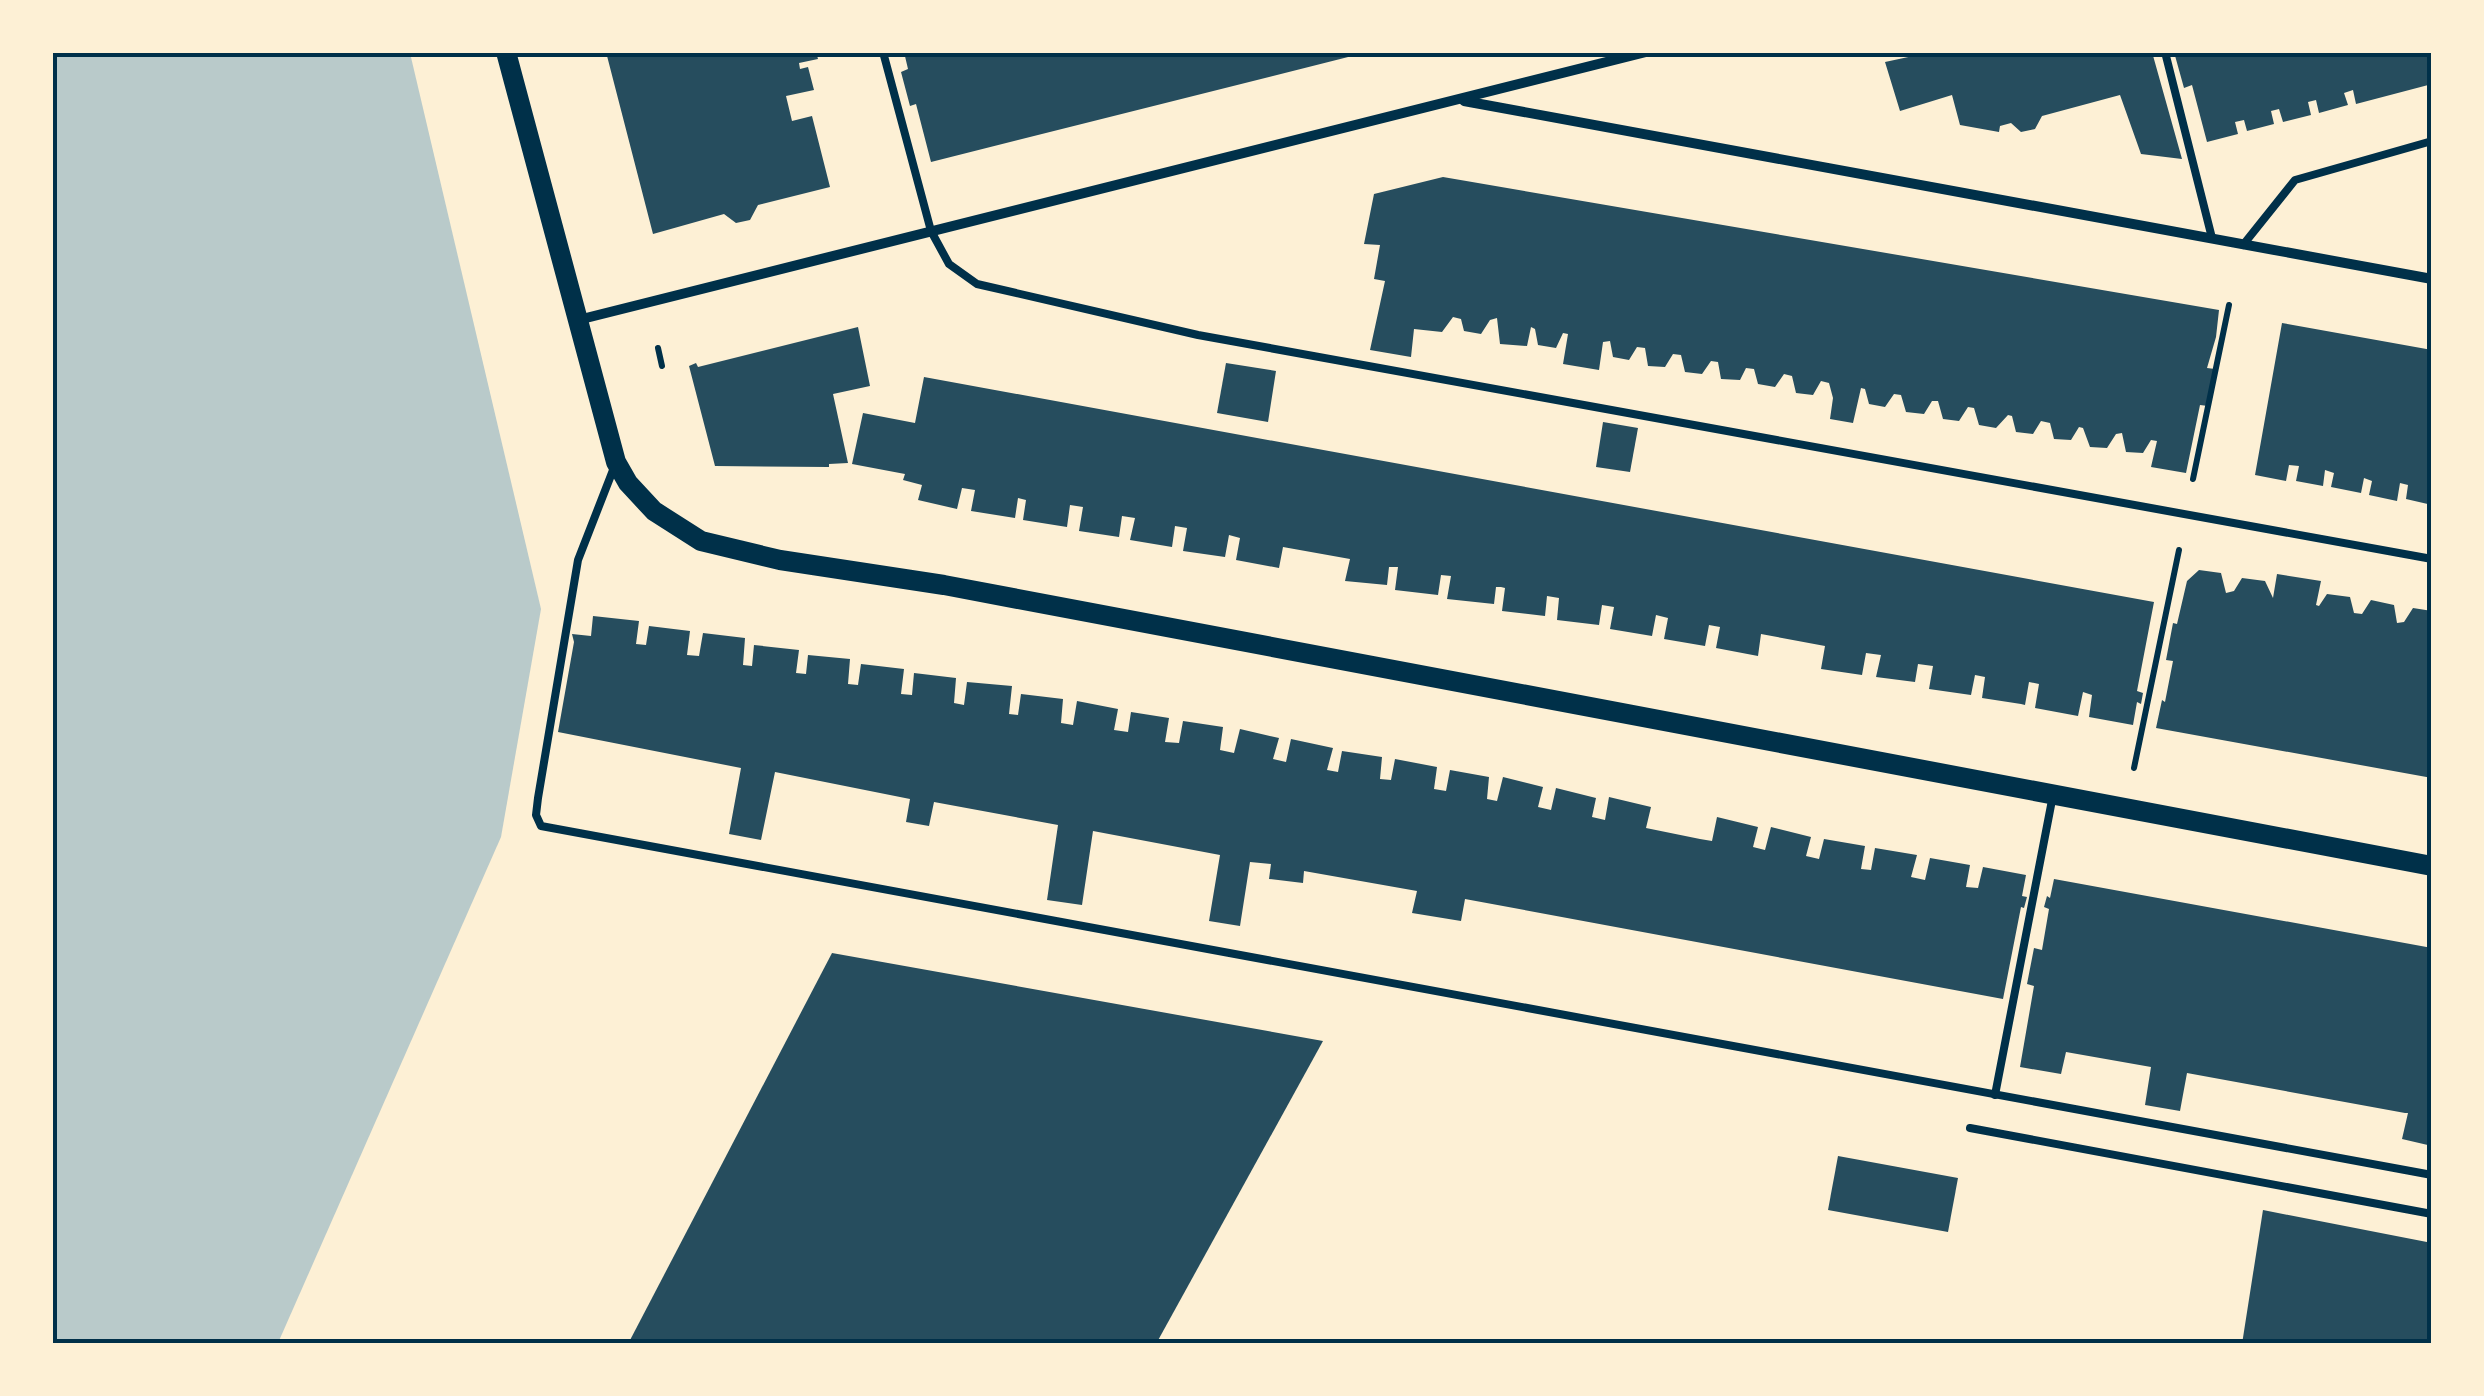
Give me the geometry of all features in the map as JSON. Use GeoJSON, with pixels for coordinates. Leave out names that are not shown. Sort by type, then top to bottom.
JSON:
{"type":"FeatureCollection","features":[{"type":"Feature","properties":{"kind":"main road"},"geometry":{"type":"LineString","coordinates":[[506,52],[616,462],[628,483],[654,512],[701,541],[780,560],[944,585],[2432,866]]}},
{"type":"Feature","properties":{"kind":"street"},"geometry":{"type":"LineString","coordinates":[[578,320],[1646,52]]}},
{"type":"Feature","properties":{"kind":"street"},"geometry":{"type":"LineString","coordinates":[[1458,100],[2432,279]]}},
{"type":"Feature","properties":{"kind":"lane"},"geometry":{"type":"LineString","coordinates":[[883,52],[931,231],[949,264],[977,284],[1198,335],[2432,559]]}},
{"type":"Feature","properties":{"kind":"lane"},"geometry":{"type":"LineString","coordinates":[[2165,52],[2212,238]]}},
{"type":"Feature","properties":{"kind":"lane"},"geometry":{"type":"LineString","coordinates":[[2243,244],[2295,180],[2432,141]]}},
{"type":"Feature","properties":{"kind":"lane"},"geometry":{"type":"LineString","coordinates":[[616,462],[578,560],[538,798],[536,816],[540,826],[2432,1175]]}},
{"type":"Feature","properties":{"kind":"lane"},"geometry":{"type":"LineString","coordinates":[[1995,1095],[2053,795]]}},
{"type":"Feature","properties":{"kind":"lane"},"geometry":{"type":"LineString","coordinates":[[1970,1128],[2432,1214]]}},
{"type":"Feature","properties":{"kind":"path"},"geometry":{"type":"LineString","coordinates":[[2126,808],[2228,306]]}},
{"type":"Feature","properties":{"kind":"path"},"geometry":{"type":"LineString","coordinates":[[658,348],[662,366]]}},
{"type":"Feature","properties":{"kind":"shaded area"},"geometry":{"type":"Polygon","coordinates":[[[52,53],[410,53],[541,609],[501,837],[278,1343],[53,1343],[52,53]]]}},
{"type":"Feature","properties":{"kind":"building"},"geometry":{"type":"Polygon","coordinates":[[[606,52],[816,52],[818,59],[799,63],[800,69],[808,67],[814,90],[786,96],[792,121],[812,116],[830,187],[758,205],[750,220],[736,223],[724,214],[653,234],[606,52]]]}},
{"type":"Feature","properties":{"kind":"building"},"geometry":{"type":"Polygon","coordinates":[[[904,52],[1360,54],[931,162],[916,104],[910,106],[901,72],[908,69],[904,52]]]}},
{"type":"Feature","properties":{"kind":"building"},"geometry":{"type":"Polygon","coordinates":[[[2152,52],[2182,159],[2141,154],[2120,95],[2042,116],[2035,129],[2021,132],[2011,123],[2000,126],[1999,132],[1960,125],[1952,95],[1900,111],[1885,62],[1927,53],[2152,52]]]}},
{"type":"Feature","properties":{"kind":"building"},"geometry":{"type":"Polygon","coordinates":[[[2174,52],[2432,52],[2432,84],[2356,104],[2353,90],[2344,93],[2348,105],[2319,113],[2316,100],[2308,102],[2311,115],[2283,122],[2279,109],[2271,111],[2274,124],[2247,131],[2244,120],[2235,122],[2238,134],[2207,142],[2192,85],[2184,88],[2174,52]]]}},
{"type":"Feature","properties":{"kind":"building"},"geometry":{"type":"Polygon","coordinates":[[[1443,177],[2219,310],[2207,368],[2215,369],[2208,406],[2200,405],[2186,473],[2151,467],[2157,441],[2151,440],[2143,453],[2126,452],[2122,433],[2116,434],[2107,448],[2090,447],[2083,428],[2079,427],[2071,440],[2054,439],[2050,423],[2041,421],[2033,434],[2016,432],[2012,416],[2008,415],[1996,428],[1979,425],[1974,408],[1968,407],[1959,421],[1943,419],[1938,401],[1932,401],[1924,414],[1906,412],[1901,395],[1894,394],[1885,407],[1869,404],[1865,389],[1861,388],[1853,423],[1830,419],[1833,398],[1829,383],[1821,381],[1813,395],[1796,393],[1792,376],[1784,374],[1775,387],[1758,384],[1754,369],[1746,368],[1740,380],[1721,379],[1718,362],[1711,361],[1702,374],[1685,372],[1681,355],[1673,354],[1665,367],[1648,366],[1645,348],[1637,347],[1629,360],[1613,357],[1610,341],[1603,342],[1599,370],[1563,364],[1568,334],[1563,333],[1556,348],[1538,345],[1535,329],[1531,327],[1527,346],[1500,344],[1497,318],[1490,320],[1481,334],[1464,331],[1461,319],[1453,317],[1442,332],[1414,329],[1411,357],[1370,350],[1385,281],[1374,279],[1380,245],[1364,244],[1374,194],[1443,177]]]}},
{"type":"Feature","properties":{"kind":"building"},"geometry":{"type":"Polygon","coordinates":[[[2282,323],[2432,350],[2432,505],[2406,499],[2408,485],[2400,483],[2397,501],[2369,495],[2372,481],[2364,478],[2361,493],[2331,487],[2334,473],[2325,470],[2323,486],[2296,481],[2299,466],[2289,465],[2286,481],[2255,475],[2282,323]]]}},
{"type":"Feature","properties":{"kind":"building"},"geometry":{"type":"Polygon","coordinates":[[[858,327],[870,386],[833,394],[848,463],[829,467],[715,466],[689,366],[858,327]]]}},
{"type":"Feature","properties":{"kind":"building"},"geometry":{"type":"Polygon","coordinates":[[[1226,363],[1276,371],[1268,422],[1217,413],[1226,363]]]}},
{"type":"Feature","properties":{"kind":"building"},"geometry":{"type":"Polygon","coordinates":[[[924,377],[2154,602],[2137,691],[2143,693],[2141,704],[2137,702],[2133,725],[2089,717],[2092,695],[2083,692],[2078,716],[2035,708],[2039,684],[2029,682],[2025,705],[1982,698],[1985,677],[1975,675],[1971,695],[1929,689],[1933,666],[1918,664],[1915,682],[1876,677],[1881,655],[1866,653],[1862,675],[1821,669],[1825,646],[1761,634],[1758,656],[1716,648],[1720,627],[1709,625],[1705,646],[1664,639],[1668,618],[1656,615],[1652,636],[1610,629],[1614,607],[1602,605],[1599,625],[1557,620],[1559,598],[1547,596],[1545,616],[1502,611],[1505,588],[1501,587],[1496,587],[1494,604],[1447,599],[1451,576],[1441,575],[1438,595],[1395,590],[1398,567],[1389,567],[1387,585],[1345,581],[1350,559],[1283,547],[1279,568],[1236,560],[1240,538],[1229,535],[1225,557],[1183,551],[1187,528],[1175,526],[1172,547],[1130,540],[1135,518],[1122,516],[1119,537],[1079,531],[1083,507],[1070,505],[1067,527],[1023,520],[1026,500],[1018,498],[1015,518],[971,511],[975,490],[962,488],[957,509],[918,500],[922,485],[903,480],[905,474],[852,464],[863,413],[915,423],[924,377]]]}},
{"type":"Feature","properties":{"kind":"building"},"geometry":{"type":"Polygon","coordinates":[[[1603,422],[1638,428],[1630,472],[1596,467],[1603,422]]]}},
{"type":"Feature","properties":{"kind":"building"},"geometry":{"type":"Polygon","coordinates":[[[2199,570],[2221,573],[2226,593],[2234,591],[2242,578],[2265,581],[2273,598],[2277,574],[2321,581],[2316,605],[2319,606],[2327,594],[2350,597],[2354,613],[2362,614],[2371,600],[2394,605],[2397,623],[2404,622],[2413,608],[2432,611],[2432,778],[2156,728],[2173,661],[2166,660],[2173,623],[2177,624],[2187,581],[2199,570]]]}},
{"type":"Feature","properties":{"kind":"building"},"geometry":{"type":"Polygon","coordinates":[[[593,616],[639,621],[636,644],[646,645],[649,626],[690,631],[687,655],[699,656],[703,633],[745,638],[743,665],[752,666],[754,645],[799,650],[796,673],[806,674],[808,655],[850,659],[848,684],[858,685],[861,664],[904,669],[901,694],[912,695],[914,673],[956,678],[954,703],[964,705],[967,682],[1012,686],[1009,714],[1018,715],[1021,694],[1063,699],[1061,723],[1073,725],[1077,701],[1118,709],[1114,730],[1128,732],[1131,712],[1169,718],[1165,742],[1179,743],[1183,721],[1223,727],[1220,750],[1234,753],[1240,729],[1279,738],[1273,759],[1286,762],[1291,739],[1333,748],[1327,770],[1338,772],[1342,751],[1382,757],[1380,779],[1391,780],[1395,759],[1437,767],[1434,789],[1446,791],[1450,770],[1489,777],[1487,799],[1497,801],[1503,777],[1543,787],[1538,807],[1551,810],[1556,788],[1596,798],[1592,817],[1605,820],[1609,797],[1651,807],[1646,828],[1700,839],[1712,841],[1717,817],[1758,827],[1753,847],[1765,850],[1771,827],[1811,837],[1806,856],[1819,859],[1824,839],[1865,846],[1861,869],[1871,870],[1875,848],[1917,855],[1911,877],[1925,880],[1930,858],[1970,865],[1966,887],[1978,888],[1983,867],[2026,875],[2022,896],[2027,897],[2024,908],[2021,907],[2003,999],[1465,899],[1461,921],[1412,913],[1417,891],[1304,871],[1303,883],[1269,879],[1271,864],[1250,862],[1240,926],[1209,921],[1220,855],[1093,831],[1082,905],[1047,900],[1058,825],[934,802],[929,826],[906,822],[910,799],[775,772],[761,840],[729,834],[741,768],[558,732],[574,642],[572,634],[591,636],[593,616]]]}},
{"type":"Feature","properties":{"kind":"building"},"geometry":{"type":"Polygon","coordinates":[[[2054,879],[2432,948],[2432,1146],[2402,1139],[2408,1113],[2187,1073],[2180,1111],[2145,1105],[2151,1067],[2066,1052],[2061,1074],[2020,1067],[2034,986],[2027,984],[2034,948],[2042,950],[2049,909],[2044,907],[2054,879]]]}},
{"type":"Feature","properties":{"kind":"building"},"geometry":{"type":"Polygon","coordinates":[[[832,953],[1323,1041],[1156,1344],[628,1344],[832,953]]]}},
{"type":"Feature","properties":{"kind":"building"},"geometry":{"type":"Polygon","coordinates":[[[1838,1156],[1958,1178],[1948,1232],[1828,1210],[1838,1156]]]}},
{"type":"Feature","properties":{"kind":"building"},"geometry":{"type":"Polygon","coordinates":[[[2263,1210],[2432,1243],[2432,1344],[2242,1344],[2263,1210]]]}}]}
